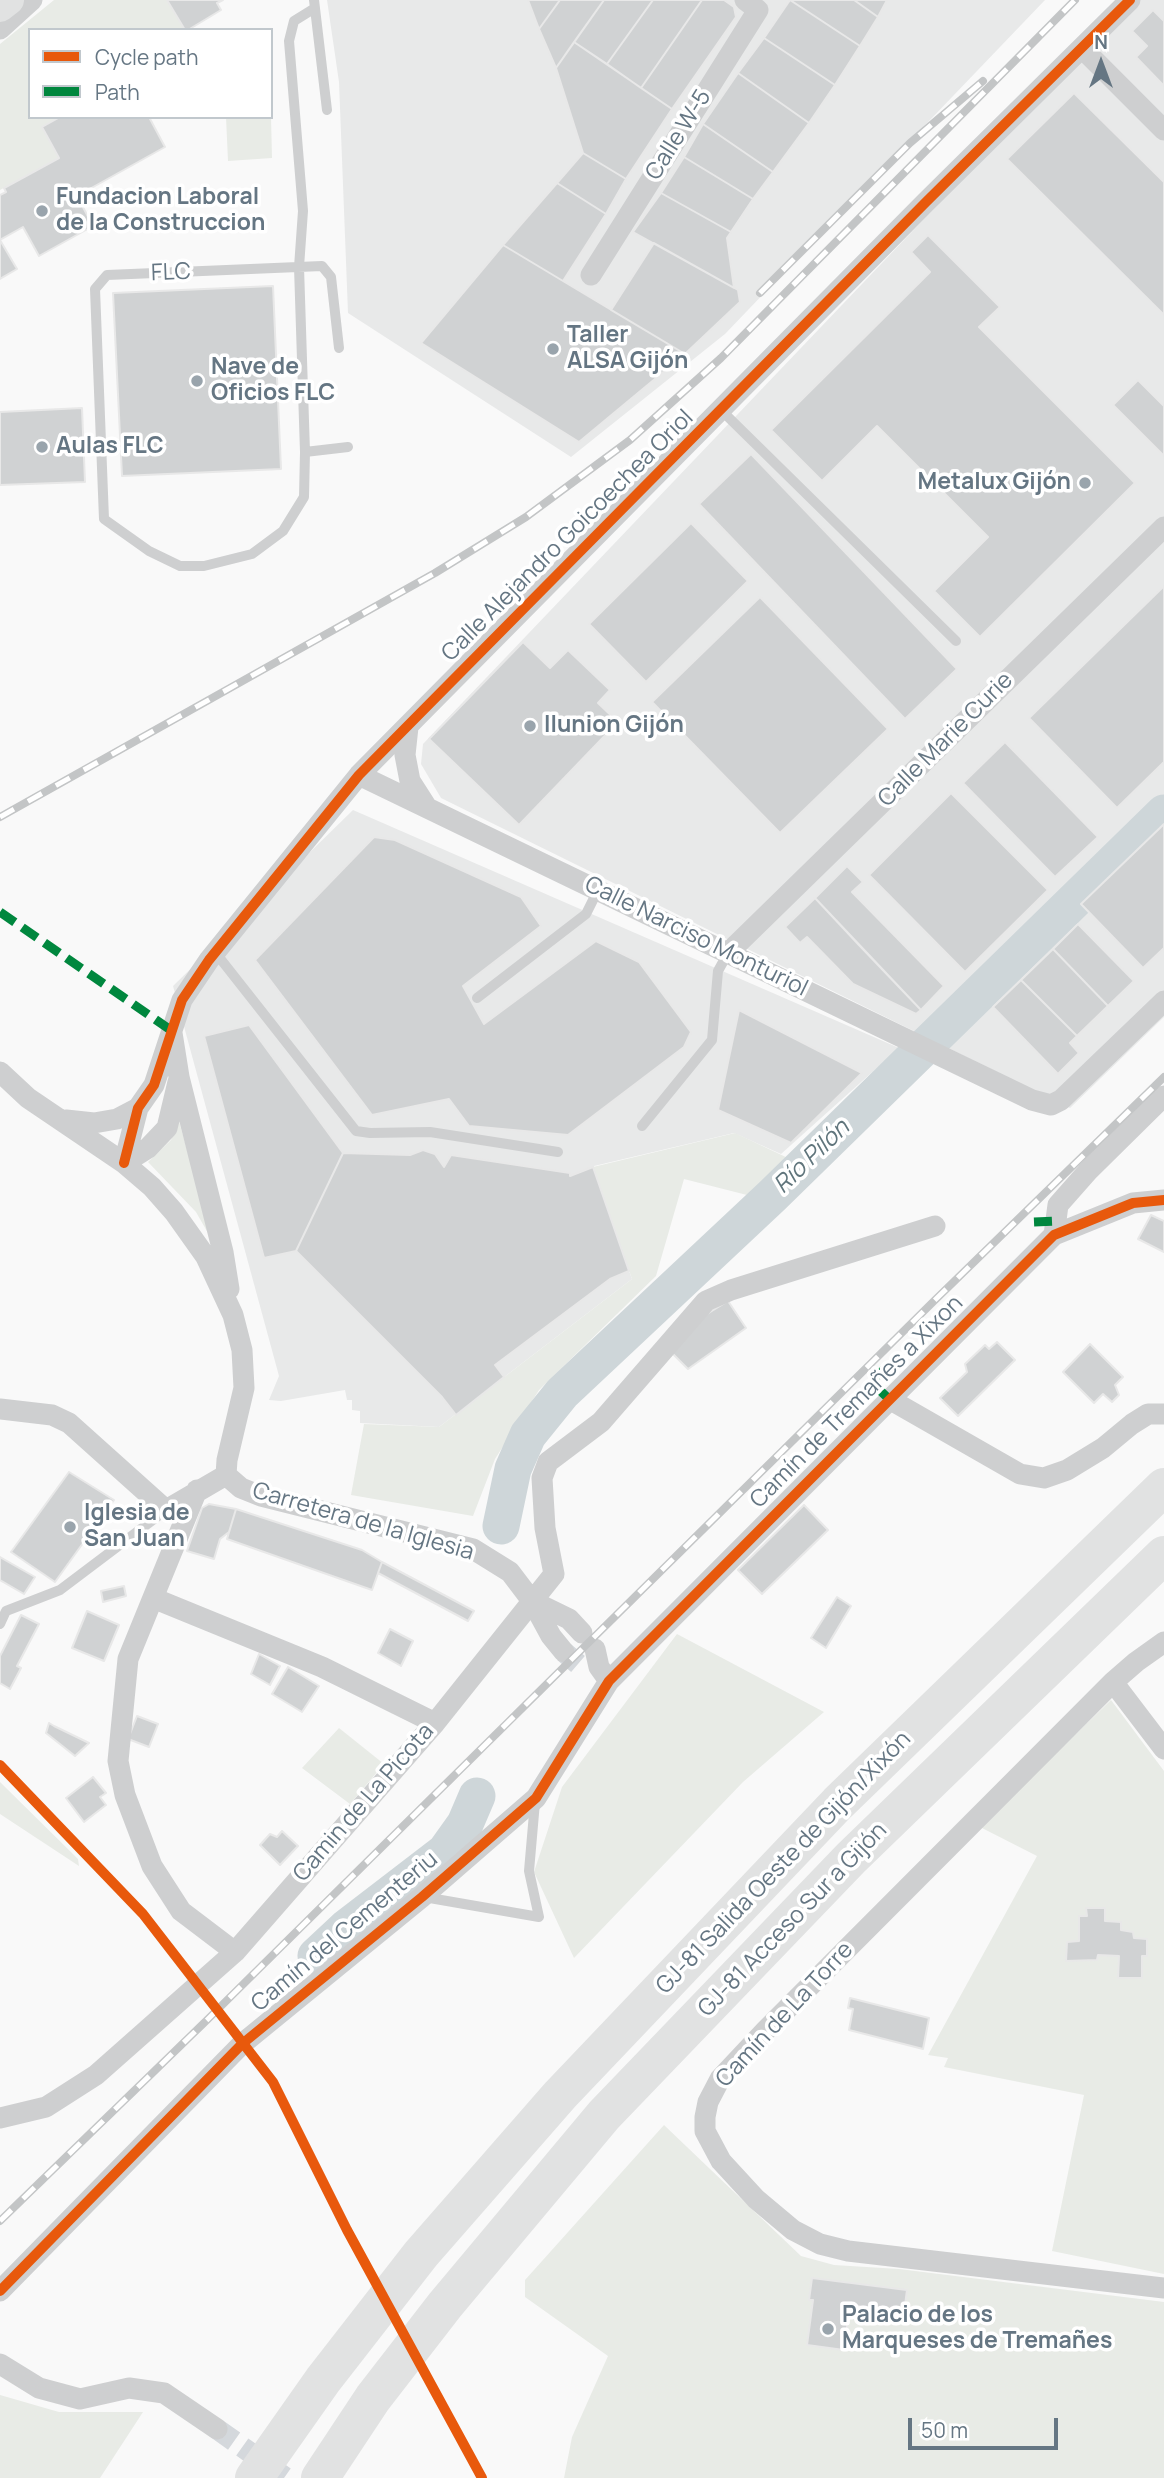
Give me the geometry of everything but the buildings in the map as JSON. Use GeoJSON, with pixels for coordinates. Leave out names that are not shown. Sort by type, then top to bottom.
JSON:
{"type":"FeatureCollection","features":[{"type":"Feature","properties":{"kind":"highway","name":"GJ-81 Salida Oeste de Gijón/Xixón"},"geometry":{"type":"LineString","coordinates":[[313,2395],[421,2254],[560,2095],[838,1803],[1164,1487]]}},
{"type":"Feature","properties":{"kind":"highway","name":"GJ-81 Acceso Sur a Gijón"},"geometry":{"type":"LineString","coordinates":[[320,2478],[373,2398],[445,2305],[604,2115],[851,1858],[1164,1555]]}},
{"type":"Feature","properties":{"kind":"highway"},"geometry":{"type":"LineString","coordinates":[[243,2478],[313,2395]]}},
{"type":"Feature","properties":{"kind":"highway"},"geometry":{"type":"LineString","coordinates":[[254,2478],[313,2395]]}},
{"type":"Feature","properties":{"kind":"street"},"geometry":{"type":"LineString","coordinates":[[0,7],[9,0]]}},
{"type":"Feature","properties":{"kind":"street"},"geometry":{"type":"LineString","coordinates":[[0,29],[32,0]]}},
{"type":"Feature","properties":{"kind":"street","name":"Calle W-5"},"geometry":{"type":"LineString","coordinates":[[591,275],[758,10],[745,0]]}},
{"type":"Feature","properties":{"kind":"street","name":"Calle Alejandro Goicoechea Oriol"},"geometry":{"type":"LineString","coordinates":[[124,1163],[138,1108],[154,1085],[182,1000],[215,951],[359,775],[926,202],[1130,0]]}},
{"type":"Feature","properties":{"kind":"street"},"geometry":{"type":"LineString","coordinates":[[1083,49],[1164,130]]}},
{"type":"Feature","properties":{"kind":"street","name":"Calle Marie Curie"},"geometry":{"type":"LineString","coordinates":[[729,953],[1164,527]]}},
{"type":"Feature","properties":{"kind":"street"},"geometry":{"type":"LineString","coordinates":[[408,727],[405,755],[410,781],[427,807]]}},
{"type":"Feature","properties":{"kind":"street","name":"Calle Narciso Monturiol"},"geometry":{"type":"LineString","coordinates":[[359,775],[1032,1100],[1051,1105],[1061,1100],[1164,1001]]}},
{"type":"Feature","properties":{"kind":"street","name":"Calle Alejandro Goicoechea Oriol"},"geometry":{"type":"LineString","coordinates":[[172,1031],[179,1077],[223,1252],[233,1315]]}},
{"type":"Feature","properties":{"kind":"street","name":"Carretera de la Iglesia"},"geometry":{"type":"LineString","coordinates":[[0,1072],[27,1098],[64,1120],[124,1163],[152,1187],[174,1212],[206,1257],[233,1315],[242,1350],[244,1388],[226,1475],[241,1488],[261,1496],[473,1549],[510,1572],[532,1601],[551,1636],[588,1657]]}},
{"type":"Feature","properties":{"kind":"street","name":"Calle Alejandro Goicoechea Oriol"},"geometry":{"type":"LineString","coordinates":[[124,1163],[148,1148],[167,1128],[179,1077]]}},
{"type":"Feature","properties":{"kind":"street"},"geometry":{"type":"LineString","coordinates":[[1054,1235],[1058,1205],[1088,1171],[1164,1096]]}},
{"type":"Feature","properties":{"kind":"street"},"geometry":{"type":"LineString","coordinates":[[64,1120],[94,1123],[117,1119],[138,1108]]}},
{"type":"Feature","properties":{"kind":"street","name":"Camín de Tremañes a Xixon"},"geometry":{"type":"LineString","coordinates":[[588,1657],[889,1399],[1054,1235],[1133,1203],[1164,1200]]}},
{"type":"Feature","properties":{"kind":"street","name":"Camin de La Picota"},"geometry":{"type":"LineString","coordinates":[[0,2118],[46,2107],[96,2075],[235,1952],[435,1723],[554,1574],[545,1528],[542,1478],[548,1462],[601,1422],[706,1301],[731,1290],[935,1226]]}},
{"type":"Feature","properties":{"kind":"street"},"geometry":{"type":"LineString","coordinates":[[889,1399],[1020,1474],[1044,1478],[1076,1465],[1148,1414],[1164,1414]]}},
{"type":"Feature","properties":{"kind":"street"},"geometry":{"type":"LineString","coordinates":[[0,1409],[52,1415],[69,1423],[166,1510],[226,1475]]}},
{"type":"Feature","properties":{"kind":"street"},"geometry":{"type":"LineString","coordinates":[[197,1490],[128,1659],[118,1761],[123,1784],[152,1866],[181,1911],[235,1952]]}},
{"type":"Feature","properties":{"kind":"street"},"geometry":{"type":"LineString","coordinates":[[153,1598],[322,1667],[435,1723]]}},
{"type":"Feature","properties":{"kind":"street","name":"Camín de La Torre"},"geometry":{"type":"LineString","coordinates":[[1164,1642],[1113,1682],[765,2031],[720,2079],[708,2102],[705,2131],[721,2161],[756,2199],[793,2230],[820,2244],[848,2251],[1164,2288]]}},
{"type":"Feature","properties":{"kind":"street","name":"Camín del Cementeriu"},"geometry":{"type":"LineString","coordinates":[[0,2291],[242,2044],[422,1897],[536,1798],[588,1657]]}},
{"type":"Feature","properties":{"kind":"street"},"geometry":{"type":"LineString","coordinates":[[1113,1682],[1164,1749]]}},
{"type":"Feature","properties":{"kind":"street"},"geometry":{"type":"LineString","coordinates":[[0,2364],[39,2388],[80,2399],[129,2388],[164,2393],[217,2429]]}},
{"type":"Feature","properties":{"kind":"lane"},"geometry":{"type":"LineString","coordinates":[[314,4],[327,110]]}},
{"type":"Feature","properties":{"kind":"lane"},"geometry":{"type":"LineString","coordinates":[[314,4],[294,21],[289,41],[303,211],[299,268],[305,452],[348,447]]}},
{"type":"Feature","properties":{"kind":"lane","name":"FLC"},"geometry":{"type":"LineString","coordinates":[[305,452],[304,497],[283,530],[252,554],[204,566],[180,565],[149,551],[104,519],[95,289],[107,275],[322,266],[331,277],[339,348]]}},
{"type":"Feature","properties":{"kind":"lane"},"geometry":{"type":"LineString","coordinates":[[722,411],[956,641]]}},
{"type":"Feature","properties":{"kind":"lane"},"geometry":{"type":"LineString","coordinates":[[477,998],[586,914],[598,890]]}},
{"type":"Feature","properties":{"kind":"lane"},"geometry":{"type":"LineString","coordinates":[[215,951],[356,1130],[370,1133],[430,1132],[558,1152]]}},
{"type":"Feature","properties":{"kind":"lane"},"geometry":{"type":"LineString","coordinates":[[642,1126],[712,1040],[718,971],[729,953]]}},
{"type":"Feature","properties":{"kind":"lane"},"geometry":{"type":"LineString","coordinates":[[0,1625],[6,1611],[60,1590],[166,1510]]}},
{"type":"Feature","properties":{"kind":"lane"},"geometry":{"type":"LineString","coordinates":[[422,1897],[539,1917],[529,1871],[536,1798]]}},
{"type":"Feature","properties":{"kind":"shaded area"},"geometry":{"type":"Polygon","coordinates":[[[54,0],[167,0],[184,28],[28,28],[28,119],[57,119],[42,128],[59,158],[0,190],[0,44],[54,0]]]}},
{"type":"Feature","properties":{"kind":"shaded area"},"geometry":{"type":"Polygon","coordinates":[[[327,0],[1045,0],[725,334],[571,457],[348,313],[339,82],[327,0]]]}},
{"type":"Feature","properties":{"kind":"shaded area"},"geometry":{"type":"Polygon","coordinates":[[[1133,0],[1164,0],[1164,1017],[1070,1108],[441,798],[421,764],[423,744],[1133,0]]]}},
{"type":"Feature","properties":{"kind":"shaded area"},"geometry":{"type":"Polygon","coordinates":[[[226,119],[271,119],[272,158],[228,161],[226,119]]]}},
{"type":"Feature","properties":{"kind":"shaded area"},"geometry":{"type":"Polygon","coordinates":[[[353,810],[899,1048],[781,1154],[734,1133],[594,1166],[632,1279],[439,1427],[360,1423],[360,1411],[352,1410],[352,1400],[347,1400],[345,1390],[281,1401],[269,1400],[279,1376],[173,986],[353,810]]]}},
{"type":"Feature","properties":{"kind":"shaded area"},"geometry":{"type":"Polygon","coordinates":[[[179,1121],[212,1240],[196,1212],[148,1162],[171,1140],[179,1121]]]}},
{"type":"Feature","properties":{"kind":"shaded area"},"geometry":{"type":"Polygon","coordinates":[[[735,1133],[790,1159],[747,1195],[684,1179],[656,1276],[539,1390],[495,1459],[473,1516],[351,1495],[364,1424],[439,1427],[632,1279],[593,1167],[735,1133]]]}},
{"type":"Feature","properties":{"kind":"shaded area"},"geometry":{"type":"Polygon","coordinates":[[[677,1634],[824,1712],[743,1782],[574,1958],[534,1872],[562,1787],[677,1634]]]}},
{"type":"Feature","properties":{"kind":"shaded area"},"geometry":{"type":"Polygon","coordinates":[[[1111,1700],[1164,1771],[1164,2274],[1052,2251],[1084,2095],[944,2067],[948,2058],[928,2055],[1037,1856],[980,1827],[1111,1700]]]}},
{"type":"Feature","properties":{"kind":"shaded area"},"geometry":{"type":"Polygon","coordinates":[[[339,1728],[384,1764],[350,1804],[302,1768],[339,1728]]]}},
{"type":"Feature","properties":{"kind":"shaded area"},"geometry":{"type":"Polygon","coordinates":[[[0,1782],[78,1859],[79,1866],[0,1814],[0,1782]]]}},
{"type":"Feature","properties":{"kind":"shaded area"},"geometry":{"type":"Polygon","coordinates":[[[664,2125],[801,2256],[834,2265],[899,2269],[1164,2302],[1164,2478],[564,2478],[572,2437],[608,2356],[525,2297],[525,2280],[664,2125]]]}},
{"type":"Feature","properties":{"kind":"shaded area"},"geometry":{"type":"Polygon","coordinates":[[[0,2395],[59,2412],[143,2412],[100,2478],[0,2478],[0,2395]]]}},
{"type":"Feature","properties":{"kind":"waterway","name":"Río Pilón"},"geometry":{"type":"LineString","coordinates":[[501,1526],[513,1469],[528,1435],[562,1393],[772,1196],[1164,813]]}},
{"type":"Feature","properties":{"kind":"waterway","name":"Río Pilón"},"geometry":{"type":"LineString","coordinates":[[316,1956],[346,1928],[445,1852],[465,1824],[477,1796]]}},
{"type":"Feature","properties":{"kind":"tunnel"},"geometry":{"type":"LineString","coordinates":[[564,1652],[578,1664]]}},
{"type":"Feature","properties":{"kind":"tunnel"},"geometry":{"type":"LineString","coordinates":[[217,2429],[286,2478]]}},
{"type":"Feature","properties":{"kind":"railway"},"geometry":{"type":"LineString","coordinates":[[0,817],[435,573],[526,517],[630,440],[721,358],[1075,0]]}},
{"type":"Feature","properties":{"kind":"railway"},"geometry":{"type":"LineString","coordinates":[[760,293],[910,143],[983,81]]}},
{"type":"Feature","properties":{"kind":"railway"},"geometry":{"type":"LineString","coordinates":[[0,2221],[1164,1077]]}},
{"type":"Feature","properties":{"kind":"marked path"},"geometry":{"type":"LineString","coordinates":[[0,912],[172,1031]]}},
{"type":"Feature","properties":{"kind":"marked path"},"geometry":{"type":"LineString","coordinates":[[1034,1222],[1056,1221]]}},
{"type":"Feature","properties":{"kind":"marked path"},"geometry":{"type":"LineString","coordinates":[[889,1399],[871,1382],[892,1362]]}},
{"type":"Feature","properties":{"kind":"cycle path"},"geometry":{"type":"LineString","coordinates":[[124,1163],[138,1108],[154,1085],[182,1000],[209,960],[359,775],[926,202],[1130,0]]}},
{"type":"Feature","properties":{"kind":"cycle path"},"geometry":{"type":"LineString","coordinates":[[0,2291],[242,2044],[422,1897],[536,1798],[609,1681],[1054,1235],[1133,1203],[1164,1200]]}},
{"type":"Feature","properties":{"kind":"cycle path"},"geometry":{"type":"LineString","coordinates":[[0,1765],[143,1914],[273,2082],[347,2230],[482,2478]]}},
{"type":"Feature","properties":{"kind":"place","name":"Fundacion Laboral de la Construccion"},"geometry":{"type":"Point","coordinates":[42,211]}},
{"type":"Feature","properties":{"kind":"place","name":"Taller ALSA Gijón"},"geometry":{"type":"Point","coordinates":[553,349]}},
{"type":"Feature","properties":{"kind":"place","name":"Nave de Oficios FLC"},"geometry":{"type":"Point","coordinates":[197,381]}},
{"type":"Feature","properties":{"kind":"place","name":"Aulas FLC"},"geometry":{"type":"Point","coordinates":[42,447]}},
{"type":"Feature","properties":{"kind":"place","name":"Metalux Gijón"},"geometry":{"type":"Point","coordinates":[1085,483]}},
{"type":"Feature","properties":{"kind":"place","name":"Ilunion Gijón"},"geometry":{"type":"Point","coordinates":[530,726]}},
{"type":"Feature","properties":{"kind":"place","name":"Iglesia de San Juan"},"geometry":{"type":"Point","coordinates":[70,1527]}},
{"type":"Feature","properties":{"kind":"place","name":"Palacio de los Marqueses de Tremañes"},"geometry":{"type":"Point","coordinates":[828,2329]}}]}
